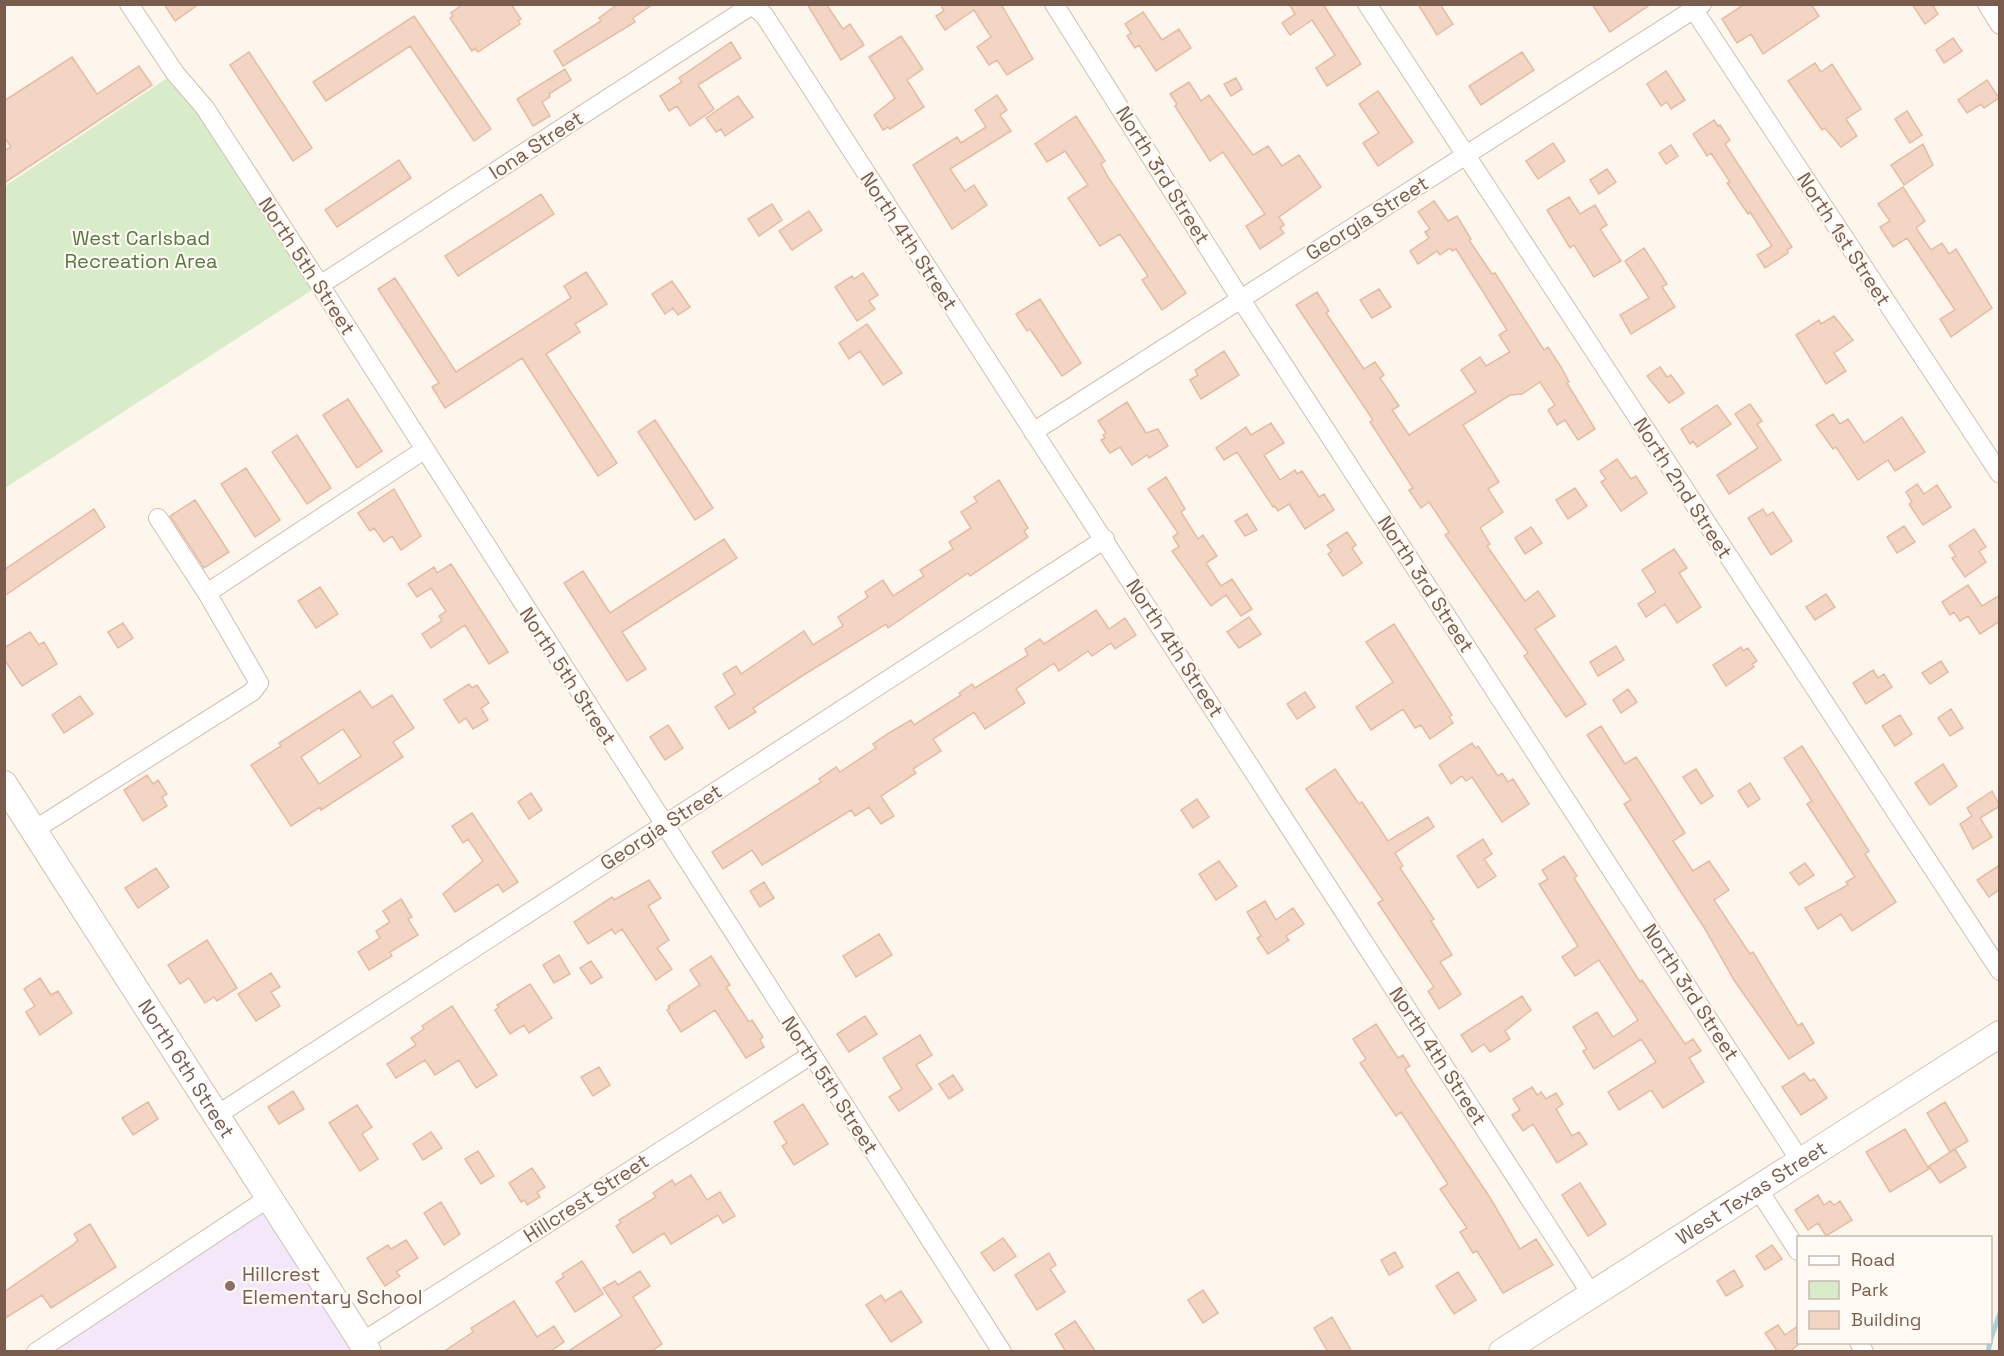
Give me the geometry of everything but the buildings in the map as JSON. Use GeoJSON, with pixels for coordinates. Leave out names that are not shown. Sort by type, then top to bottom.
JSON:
{"type":"FeatureCollection","features":[{"type":"Feature","properties":{"kind":"street","name":"North 5th Street"},"geometry":{"type":"LineString","coordinates":[[129,4],[175,73],[205,108],[320,285],[1002,1352]]}},
{"type":"Feature","properties":{"kind":"street","name":"North 3rd Street"},"geometry":{"type":"LineString","coordinates":[[1053,4],[1240,298],[1801,1162]]}},
{"type":"Feature","properties":{"kind":"street","name":"North 2nd Street"},"geometry":{"type":"LineString","coordinates":[[1367,4],[2000,971]]}},
{"type":"Feature","properties":{"kind":"street"},"geometry":{"type":"LineString","coordinates":[[1986,4],[2000,25]]}},
{"type":"Feature","properties":{"kind":"street","name":"Iona Street"},"geometry":{"type":"LineString","coordinates":[[320,285],[752,5]]}},
{"type":"Feature","properties":{"kind":"street","name":"North 4th Street"},"geometry":{"type":"LineString","coordinates":[[752,5],[764,15],[1592,1295]]}},
{"type":"Feature","properties":{"kind":"street","name":"Georgia Street"},"geometry":{"type":"LineString","coordinates":[[1033,432],[1466,156],[1695,6]]}},
{"type":"Feature","properties":{"kind":"street","name":"North 1st Street"},"geometry":{"type":"LineString","coordinates":[[1695,6],[2000,474]]}},
{"type":"Feature","properties":{"kind":"street"},"geometry":{"type":"LineString","coordinates":[[207,593],[424,450]]}},
{"type":"Feature","properties":{"kind":"street"},"geometry":{"type":"LineString","coordinates":[[34,830],[256,688],[259,683],[207,593],[158,518]]}},
{"type":"Feature","properties":{"kind":"street","name":"Georgia Street"},"geometry":{"type":"LineString","coordinates":[[217,1114],[1105,539]]}},
{"type":"Feature","properties":{"kind":"street","name":"North 6th Street"},"geometry":{"type":"LineString","coordinates":[[4,784],[365,1347]]}},
{"type":"Feature","properties":{"kind":"street","name":"West Texas Street"},"geometry":{"type":"LineString","coordinates":[[1502,1352],[2000,1034]]}},
{"type":"Feature","properties":{"kind":"street","name":"Hillcrest Street"},"geometry":{"type":"LineString","coordinates":[[365,1347],[811,1055]]}},
{"type":"Feature","properties":{"kind":"street"},"geometry":{"type":"LineString","coordinates":[[1758,1189],[1797,1249]]}},
{"type":"Feature","properties":{"kind":"street"},"geometry":{"type":"LineString","coordinates":[[36,1352],[270,1197]]}},
{"type":"Feature","properties":{"kind":"shaded area","name":"Hillcrest Elementary School"},"geometry":{"type":"Polygon","coordinates":[[[270,1197],[368,1352],[36,1352],[270,1197]]]}},
{"type":"Feature","properties":{"kind":"green space","name":"West Carlsbad Recreation Area"},"geometry":{"type":"Polygon","coordinates":[[[175,73],[320,285],[5,488],[5,186],[175,73]]]}},
{"type":"Feature","properties":{"kind":"waterway"},"geometry":{"type":"LineString","coordinates":[[1992,1335],[2000,1313]]}},
{"type":"Feature","properties":{"kind":"waterway"},"geometry":{"type":"LineString","coordinates":[[1988,1352],[1990,1344]]}},
{"type":"Feature","properties":{"kind":"place","name":"Hillcrest Elementary School"},"geometry":{"type":"Point","coordinates":[230,1286]}}]}
